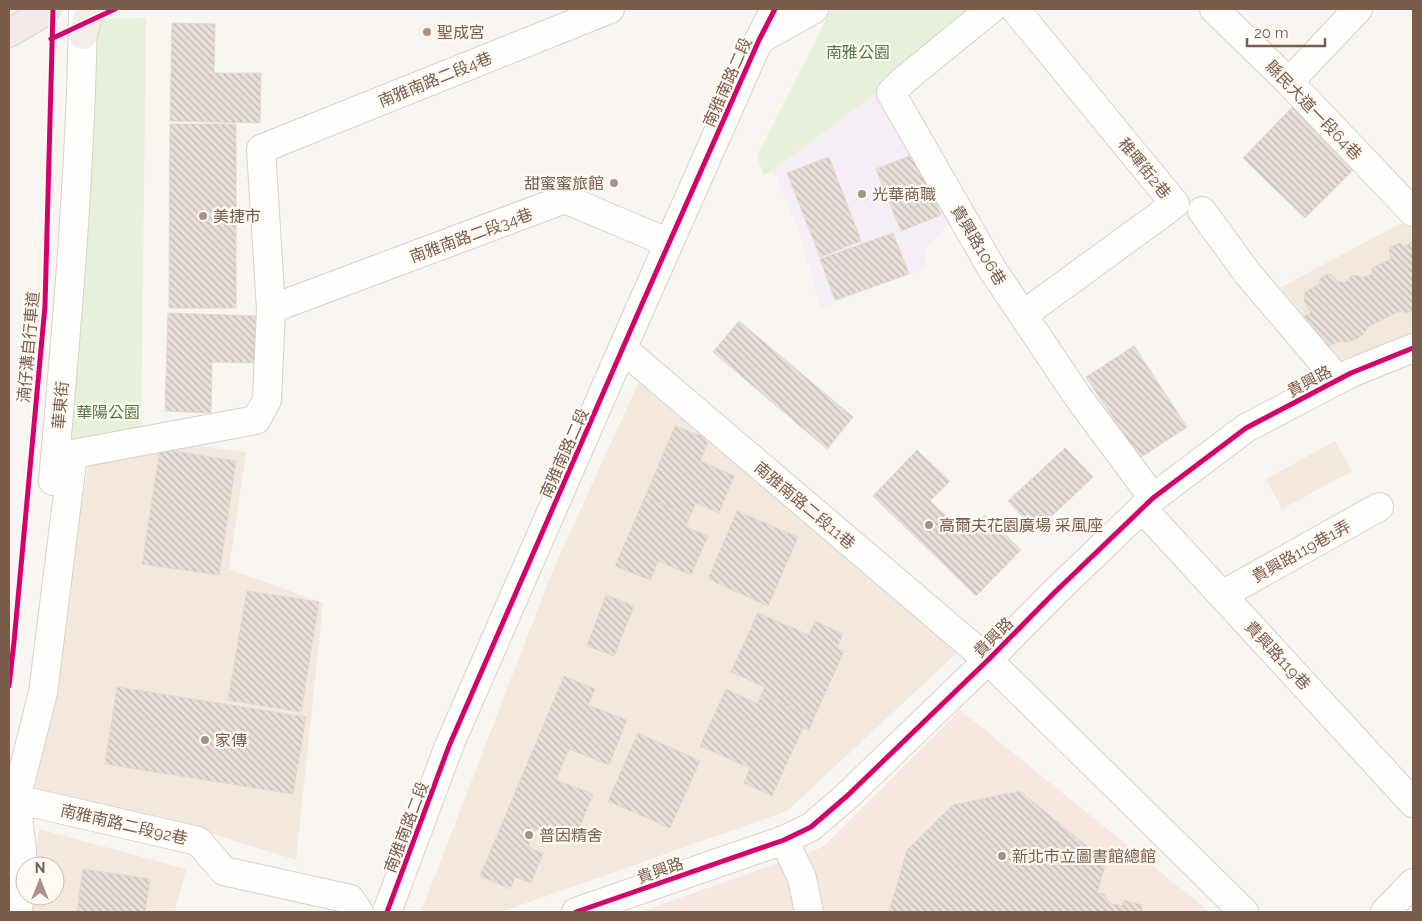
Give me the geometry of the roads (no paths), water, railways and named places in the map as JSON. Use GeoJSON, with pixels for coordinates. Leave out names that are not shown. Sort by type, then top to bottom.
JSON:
{"type":"FeatureCollection","features":[{"type":"Feature","properties":{"kind":"highway"},"geometry":{"type":"LineString","coordinates":[[9,33],[38,16],[46,9]]}},
{"type":"Feature","properties":{"kind":"main road"},"geometry":{"type":"LineString","coordinates":[[83,22],[92,9]]}},
{"type":"Feature","properties":{"kind":"street","name":"南雅南路二段4巷"},"geometry":{"type":"LineString","coordinates":[[271,309],[261,149],[610,9]]}},
{"type":"Feature","properties":{"kind":"street","name":"南雅南路二段"},"geometry":{"type":"LineString","coordinates":[[387,912],[450,746],[669,243],[775,9]]}},
{"type":"Feature","properties":{"kind":"street"},"geometry":{"type":"LineString","coordinates":[[760,40],[814,9]]}},
{"type":"Feature","properties":{"kind":"street","name":"貴興路106巷"},"geometry":{"type":"LineString","coordinates":[[991,9],[904,80],[891,93],[992,269],[1148,503]]}},
{"type":"Feature","properties":{"kind":"street","name":"稚暉街2巷"},"geometry":{"type":"LineString","coordinates":[[1015,9],[1175,204],[1023,315]]}},
{"type":"Feature","properties":{"kind":"street","name":"縣民大道一段64巷"},"geometry":{"type":"LineString","coordinates":[[1214,9],[1288,82],[1413,212]]}},
{"type":"Feature","properties":{"kind":"street"},"geometry":{"type":"LineString","coordinates":[[1288,82],[1358,9]]}},
{"type":"Feature","properties":{"kind":"street","name":"華東街"},"geometry":{"type":"LineString","coordinates":[[18,912],[22,850],[16,800],[38,645],[72,262],[80,143],[83,22]]}},
{"type":"Feature","properties":{"kind":"street","name":"南雅南路二段34巷"},"geometry":{"type":"LineString","coordinates":[[271,309],[565,200],[669,243]]}},
{"type":"Feature","properties":{"kind":"street"},"geometry":{"type":"LineString","coordinates":[[1175,204],[1215,260]]}},
{"type":"Feature","properties":{"kind":"street"},"geometry":{"type":"LineString","coordinates":[[1202,211],[1248,274],[1338,380]]}},
{"type":"Feature","properties":{"kind":"street","name":"華東街"},"geometry":{"type":"LineString","coordinates":[[16,800],[43,693],[73,454],[256,420],[267,400],[271,309]]}},
{"type":"Feature","properties":{"kind":"street","name":"貴興路"},"geometry":{"type":"LineString","coordinates":[[576,912],[784,840],[811,827],[847,796],[1148,503],[1246,428],[1338,380],[1413,348]]}},
{"type":"Feature","properties":{"kind":"street","name":"南雅南路二段11巷"},"geometry":{"type":"LineString","coordinates":[[623,349],[988,660]]}},
{"type":"Feature","properties":{"kind":"street","name":"貴興路119巷"},"geometry":{"type":"LineString","coordinates":[[1148,503],[1229,592],[1413,803]]}},
{"type":"Feature","properties":{"kind":"street","name":"貴興路119巷1弄"},"geometry":{"type":"LineString","coordinates":[[1229,592],[1379,507]]}},
{"type":"Feature","properties":{"kind":"street"},"geometry":{"type":"LineString","coordinates":[[1229,592],[1413,782]]}},
{"type":"Feature","properties":{"kind":"street"},"geometry":{"type":"LineString","coordinates":[[988,660],[1244,912]]}},
{"type":"Feature","properties":{"kind":"street","name":"南雅南路二段92巷"},"geometry":{"type":"LineString","coordinates":[[16,800],[198,841],[224,871],[350,899],[359,912]]}},
{"type":"Feature","properties":{"kind":"street"},"geometry":{"type":"LineString","coordinates":[[784,840],[802,878],[809,912]]}},
{"type":"Feature","properties":{"kind":"street"},"geometry":{"type":"LineString","coordinates":[[1385,912],[1413,883]]}},
{"type":"Feature","properties":{"kind":"place","name":"聖成宮"},"geometry":{"type":"Point","coordinates":[427,32]}},
{"type":"Feature","properties":{"kind":"place","name":"甜蜜蜜旅館"},"geometry":{"type":"Point","coordinates":[614,183]}},
{"type":"Feature","properties":{"kind":"place","name":"光華商職"},"geometry":{"type":"Point","coordinates":[862,194]}},
{"type":"Feature","properties":{"kind":"place","name":"美捷市"},"geometry":{"type":"Point","coordinates":[203,216]}},
{"type":"Feature","properties":{"kind":"place","name":"高爾夫花園廣場 采風座"},"geometry":{"type":"Point","coordinates":[929,525]}},
{"type":"Feature","properties":{"kind":"place","name":"家傳"},"geometry":{"type":"Point","coordinates":[205,740]}},
{"type":"Feature","properties":{"kind":"place","name":"普因精舍"},"geometry":{"type":"Point","coordinates":[529,835]}},
{"type":"Feature","properties":{"kind":"place","name":"新北市立圖書館總館"},"geometry":{"type":"Point","coordinates":[1002,856]}},
{"type":"Feature","properties":{"kind":"park label","name":"南雅公園"},"geometry":{"type":"Point","coordinates":[858,52]}},
{"type":"Feature","properties":{"kind":"park label","name":"華陽公園"},"geometry":{"type":"Point","coordinates":[108,412]}}]}
